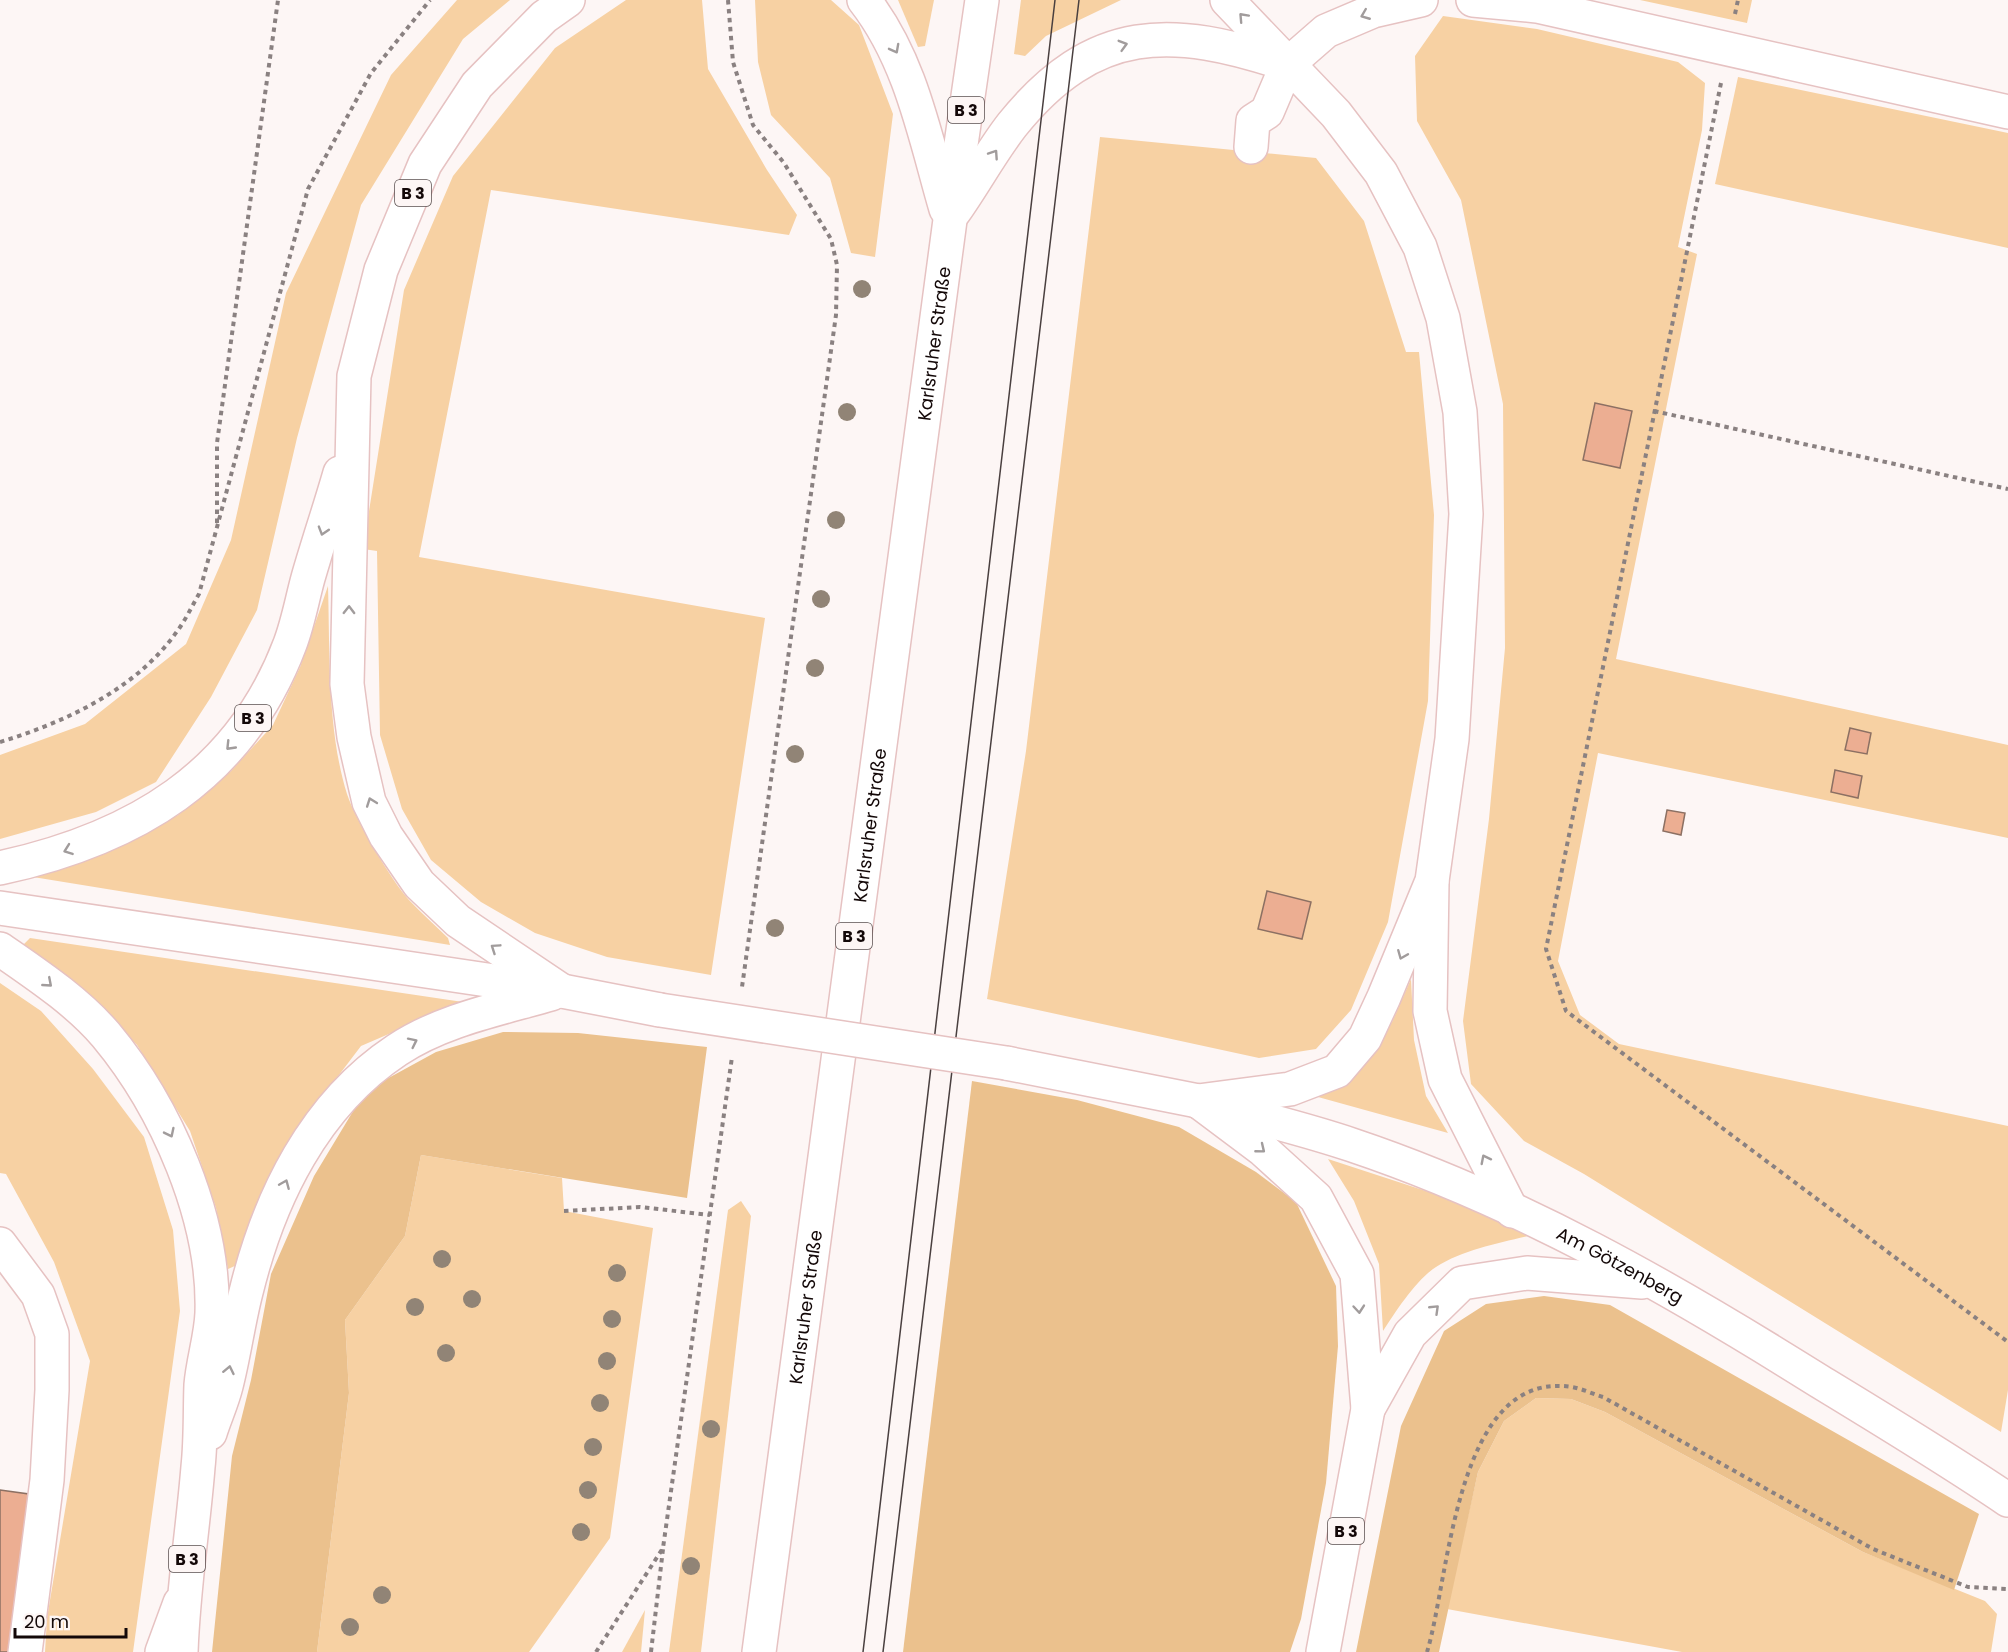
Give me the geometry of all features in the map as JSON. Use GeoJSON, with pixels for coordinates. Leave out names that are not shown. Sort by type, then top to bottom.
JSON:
{"type":"FeatureCollection","features":[{"type":"Feature","properties":{"kind":"main road","name":"B 3"},"geometry":{"type":"LineString","coordinates":[[0,868],[47,857],[109,835],[147,815],[185,790],[247,728],[290,644],[352,434],[354,376],[368,315],[381,270],[425,164],[477,85],[544,17],[568,0]]}},
{"type":"Feature","properties":{"kind":"main road"},"geometry":{"type":"LineString","coordinates":[[864,0],[878,17],[904,66],[950,220]]}},
{"type":"Feature","properties":{"kind":"main road","name":"Karlsruher Straße"},"geometry":{"type":"LineString","coordinates":[[759,1652],[950,220],[982,0]]}},
{"type":"Feature","properties":{"kind":"main road"},"geometry":{"type":"LineString","coordinates":[[1227,0],[1336,114],[1381,173],[1420,247],[1443,318],[1460,412],[1466,514],[1452,739],[1432,881],[1430,1011],[1445,1079],[1512,1211]]}},
{"type":"Feature","properties":{"kind":"main road"},"geometry":{"type":"LineString","coordinates":[[1251,147],[1253,121],[1267,112],[1287,65],[1326,31],[1373,11],[1421,0]]}},
{"type":"Feature","properties":{"kind":"main road"},"geometry":{"type":"LineString","coordinates":[[1473,0],[1537,6],[2008,112]]}},
{"type":"Feature","properties":{"kind":"main road"},"geometry":{"type":"LineString","coordinates":[[950,220],[1012,125],[1044,92],[1070,70],[1120,44],[1165,38],[1202,41],[1287,65]]}},
{"type":"Feature","properties":{"kind":"main road"},"geometry":{"type":"LineString","coordinates":[[352,434],[347,684],[354,737],[369,802],[386,836],[419,885],[458,921],[562,991]]}},
{"type":"Feature","properties":{"kind":"main road"},"geometry":{"type":"LineString","coordinates":[[0,908],[562,991],[660,1010],[1006,1063],[1198,1101],[1290,1089],[1337,1071],[1365,1038],[1432,881]]}},
{"type":"Feature","properties":{"kind":"main road","name":"B 3"},"geometry":{"type":"LineString","coordinates":[[0,949],[43,978],[104,1033],[170,1131],[184,1167],[209,1269],[211,1303],[202,1383],[199,1466],[183,1593],[181,1652]]}},
{"type":"Feature","properties":{"kind":"main road"},"geometry":{"type":"LineString","coordinates":[[199,1466],[226,1387],[246,1292],[262,1238],[292,1167],[325,1115],[356,1082],[398,1050],[450,1024],[562,991]]}},
{"type":"Feature","properties":{"kind":"main road"},"geometry":{"type":"LineString","coordinates":[[1198,1101],[1262,1149],[1316,1198],[1357,1274],[1368,1409]]}},
{"type":"Feature","properties":{"kind":"main road","name":"Am Götzenberg"},"geometry":{"type":"LineString","coordinates":[[1198,1101],[1352,1145],[1439,1178],[1564,1234],[1662,1284],[1949,1460],[2008,1500]]}},
{"type":"Feature","properties":{"kind":"main road"},"geometry":{"type":"LineString","coordinates":[[0,1244],[38,1295],[52,1334],[52,1390],[47,1480],[26,1652]]}},
{"type":"Feature","properties":{"kind":"main road"},"geometry":{"type":"LineString","coordinates":[[1368,1409],[1410,1334],[1462,1283],[1527,1273],[1581,1275],[1662,1284]]}},
{"type":"Feature","properties":{"kind":"main road","name":"B 3"},"geometry":{"type":"LineString","coordinates":[[1323,1652],[1368,1409]]}},
{"type":"Feature","properties":{"kind":"main road"},"geometry":{"type":"LineString","coordinates":[[162,1652],[183,1593]]}},
{"type":"Feature","properties":{"kind":"path"},"geometry":{"type":"LineString","coordinates":[[217,531],[217,443],[278,0]]}},
{"type":"Feature","properties":{"kind":"path"},"geometry":{"type":"LineString","coordinates":[[0,742],[43,729],[99,701],[148,663],[178,631],[198,594],[217,531],[308,189],[371,73],[430,0]]}},
{"type":"Feature","properties":{"kind":"path"},"geometry":{"type":"LineString","coordinates":[[728,0],[733,62],[753,125],[784,163],[810,203],[831,239],[837,265],[836,315],[741,990]]}},
{"type":"Feature","properties":{"kind":"path"},"geometry":{"type":"LineString","coordinates":[[1727,50],[1546,949],[1566,1011],[2008,1342]]}},
{"type":"Feature","properties":{"kind":"path"},"geometry":{"type":"LineString","coordinates":[[1654,411],[2008,489]]}},
{"type":"Feature","properties":{"kind":"path"},"geometry":{"type":"LineString","coordinates":[[651,1652],[663,1548],[733,1049]]}},
{"type":"Feature","properties":{"kind":"path"},"geometry":{"type":"LineString","coordinates":[[564,1211],[640,1206],[710,1215]]}},
{"type":"Feature","properties":{"kind":"path"},"geometry":{"type":"LineString","coordinates":[[1426,1652],[1467,1471],[1487,1428],[1507,1406],[1537,1390],[1572,1387],[1603,1397],[1873,1549],[1968,1587],[2008,1589]]}},
{"type":"Feature","properties":{"kind":"path"},"geometry":{"type":"LineString","coordinates":[[596,1652],[663,1548]]}},
{"type":"Feature","properties":{"kind":"shaded area"},"geometry":{"type":"Polygon","coordinates":[[[457,0],[510,0],[463,39],[361,205],[297,438],[257,610],[211,697],[156,782],[96,812],[0,839],[0,755],[85,724],[186,644],[231,540],[286,293],[391,75],[457,0]]]}},
{"type":"Feature","properties":{"kind":"shaded area"},"geometry":{"type":"Polygon","coordinates":[[[626,0],[702,0],[708,69],[767,170],[797,215],[789,235],[491,190],[419,557],[765,618],[711,975],[607,957],[535,933],[481,902],[431,860],[402,809],[380,735],[377,551],[363,549],[404,290],[453,176],[555,48],[626,0]]]}},
{"type":"Feature","properties":{"kind":"shaded area"},"geometry":{"type":"Polygon","coordinates":[[[755,0],[831,0],[859,25],[893,114],[875,257],[851,253],[830,178],[771,115],[758,62],[755,0]]]}},
{"type":"Feature","properties":{"kind":"shaded area"},"geometry":{"type":"Polygon","coordinates":[[[898,0],[934,0],[925,46],[918,47],[898,0]]]}},
{"type":"Feature","properties":{"kind":"shaded area"},"geometry":{"type":"Polygon","coordinates":[[[1021,0],[1121,0],[1046,36],[1025,56],[1014,54],[1021,0]]]}},
{"type":"Feature","properties":{"kind":"shaded area"},"geometry":{"type":"Polygon","coordinates":[[[1640,0],[1752,0],[1747,23],[1640,0]]]}},
{"type":"Feature","properties":{"kind":"shaded area"},"geometry":{"type":"Polygon","coordinates":[[[1443,16],[1537,29],[1678,62],[1705,83],[1702,130],[1678,247],[1697,254],[1616,659],[2008,745],[2008,838],[1598,753],[1558,961],[1580,1015],[1619,1044],[2008,1126],[2008,1390],[2001,1432],[1584,1174],[1524,1141],[1471,1084],[1463,1021],[1489,819],[1505,648],[1503,404],[1461,200],[1417,121],[1415,56],[1443,16]]]}},
{"type":"Feature","properties":{"kind":"shaded area"},"geometry":{"type":"Polygon","coordinates":[[[1738,77],[2008,133],[2008,248],[1715,184],[1738,77]]]}},
{"type":"Feature","properties":{"kind":"shaded area"},"geometry":{"type":"Polygon","coordinates":[[[1100,137],[1316,158],[1364,221],[1406,352],[1419,352],[1434,515],[1428,701],[1388,922],[1351,1010],[1316,1049],[1259,1058],[987,999],[1026,751],[1100,137]]]}},
{"type":"Feature","properties":{"kind":"shaded area"},"geometry":{"type":"Polygon","coordinates":[[[328,586],[333,717],[336,744],[347,794],[365,833],[393,879],[409,900],[448,938],[450,945],[33,877],[120,843],[178,815],[231,771],[273,725],[300,667],[328,586]]]}},
{"type":"Feature","properties":{"kind":"shaded area"},"geometry":{"type":"Polygon","coordinates":[[[30,938],[463,1002],[361,1046],[288,1142],[252,1214],[237,1265],[228,1269],[216,1208],[190,1131],[137,1045],[76,984],[23,945],[30,938]]]}},
{"type":"Feature","properties":{"kind":"shaded area"},"geometry":{"type":"Polygon","coordinates":[[[1411,979],[1414,1040],[1426,1096],[1448,1133],[1318,1097],[1367,1062],[1392,1022],[1411,979]]]}},
{"type":"Feature","properties":{"kind":"shaded area"},"geometry":{"type":"Polygon","coordinates":[[[0,983],[41,1011],[93,1069],[144,1137],[173,1230],[180,1311],[133,1652],[45,1652],[47,1618],[90,1361],[54,1262],[6,1174],[0,1173],[0,983]]]}},
{"type":"Feature","properties":{"kind":"shaded area"},"geometry":{"type":"Polygon","coordinates":[[[503,1032],[578,1033],[707,1047],[687,1198],[421,1155],[405,1236],[345,1320],[349,1393],[317,1652],[212,1652],[232,1456],[251,1380],[271,1274],[314,1176],[358,1103],[383,1081],[436,1052],[503,1032]]]}},
{"type":"Feature","properties":{"kind":"shaded area"},"geometry":{"type":"Polygon","coordinates":[[[972,1081],[1077,1100],[1179,1127],[1256,1172],[1296,1202],[1336,1286],[1338,1346],[1326,1483],[1301,1619],[1290,1652],[903,1652],[972,1081]]]}},
{"type":"Feature","properties":{"kind":"shaded area"},"geometry":{"type":"Polygon","coordinates":[[[421,1155],[562,1178],[564,1211],[653,1228],[610,1538],[529,1652],[317,1652],[349,1393],[345,1320],[405,1236],[421,1155]]]}},
{"type":"Feature","properties":{"kind":"shaded area"},"geometry":{"type":"Polygon","coordinates":[[[1328,1159],[1429,1192],[1532,1235],[1470,1251],[1436,1267],[1414,1288],[1383,1331],[1379,1264],[1354,1201],[1328,1159]]]}},
{"type":"Feature","properties":{"kind":"shaded area"},"geometry":{"type":"Polygon","coordinates":[[[741,1201],[751,1216],[701,1652],[669,1652],[728,1210],[741,1201]]]}},
{"type":"Feature","properties":{"kind":"shaded area"},"geometry":{"type":"Polygon","coordinates":[[[1544,1296],[1610,1305],[1979,1514],[1954,1590],[1863,1552],[1605,1412],[1571,1399],[1536,1398],[1504,1421],[1478,1472],[1439,1652],[1356,1652],[1401,1426],[1444,1331],[1486,1304],[1544,1296]]]}},
{"type":"Feature","properties":{"kind":"shaded area"},"geometry":{"type":"Polygon","coordinates":[[[1536,1398],[1571,1399],[1605,1412],[1863,1552],[1985,1601],[1997,1614],[1991,1652],[1682,1652],[1447,1609],[1478,1472],[1504,1421],[1536,1398]]]}},
{"type":"Feature","properties":{"kind":"shaded area"},"geometry":{"type":"Polygon","coordinates":[[[645,1610],[641,1652],[622,1652],[645,1610]]]}},
{"type":"Feature","properties":{"kind":"building"},"geometry":{"type":"Polygon","coordinates":[[[1595,403],[1632,411],[1620,468],[1583,460],[1595,403]]]}},
{"type":"Feature","properties":{"kind":"building"},"geometry":{"type":"Polygon","coordinates":[[[1850,728],[1871,733],[1867,754],[1845,750],[1850,728]]]}},
{"type":"Feature","properties":{"kind":"building"},"geometry":{"type":"Polygon","coordinates":[[[1835,770],[1862,776],[1858,798],[1831,792],[1835,770]]]}},
{"type":"Feature","properties":{"kind":"building"},"geometry":{"type":"Polygon","coordinates":[[[1667,810],[1685,813],[1681,835],[1663,831],[1667,810]]]}},
{"type":"Feature","properties":{"kind":"building"},"geometry":{"type":"Polygon","coordinates":[[[1267,891],[1311,902],[1302,939],[1258,929],[1267,891]]]}},
{"type":"Feature","properties":{"kind":"building"},"geometry":{"type":"Polygon","coordinates":[[[0,1490],[36,1495],[13,1652],[0,1652],[0,1490]]]}},
{"type":"Feature","properties":{"kind":"tram line"},"geometry":{"type":"LineString","coordinates":[[863,1652],[1055,0]]}},
{"type":"Feature","properties":{"kind":"tram line"},"geometry":{"type":"LineString","coordinates":[[883,1652],[1079,0]]}}]}
